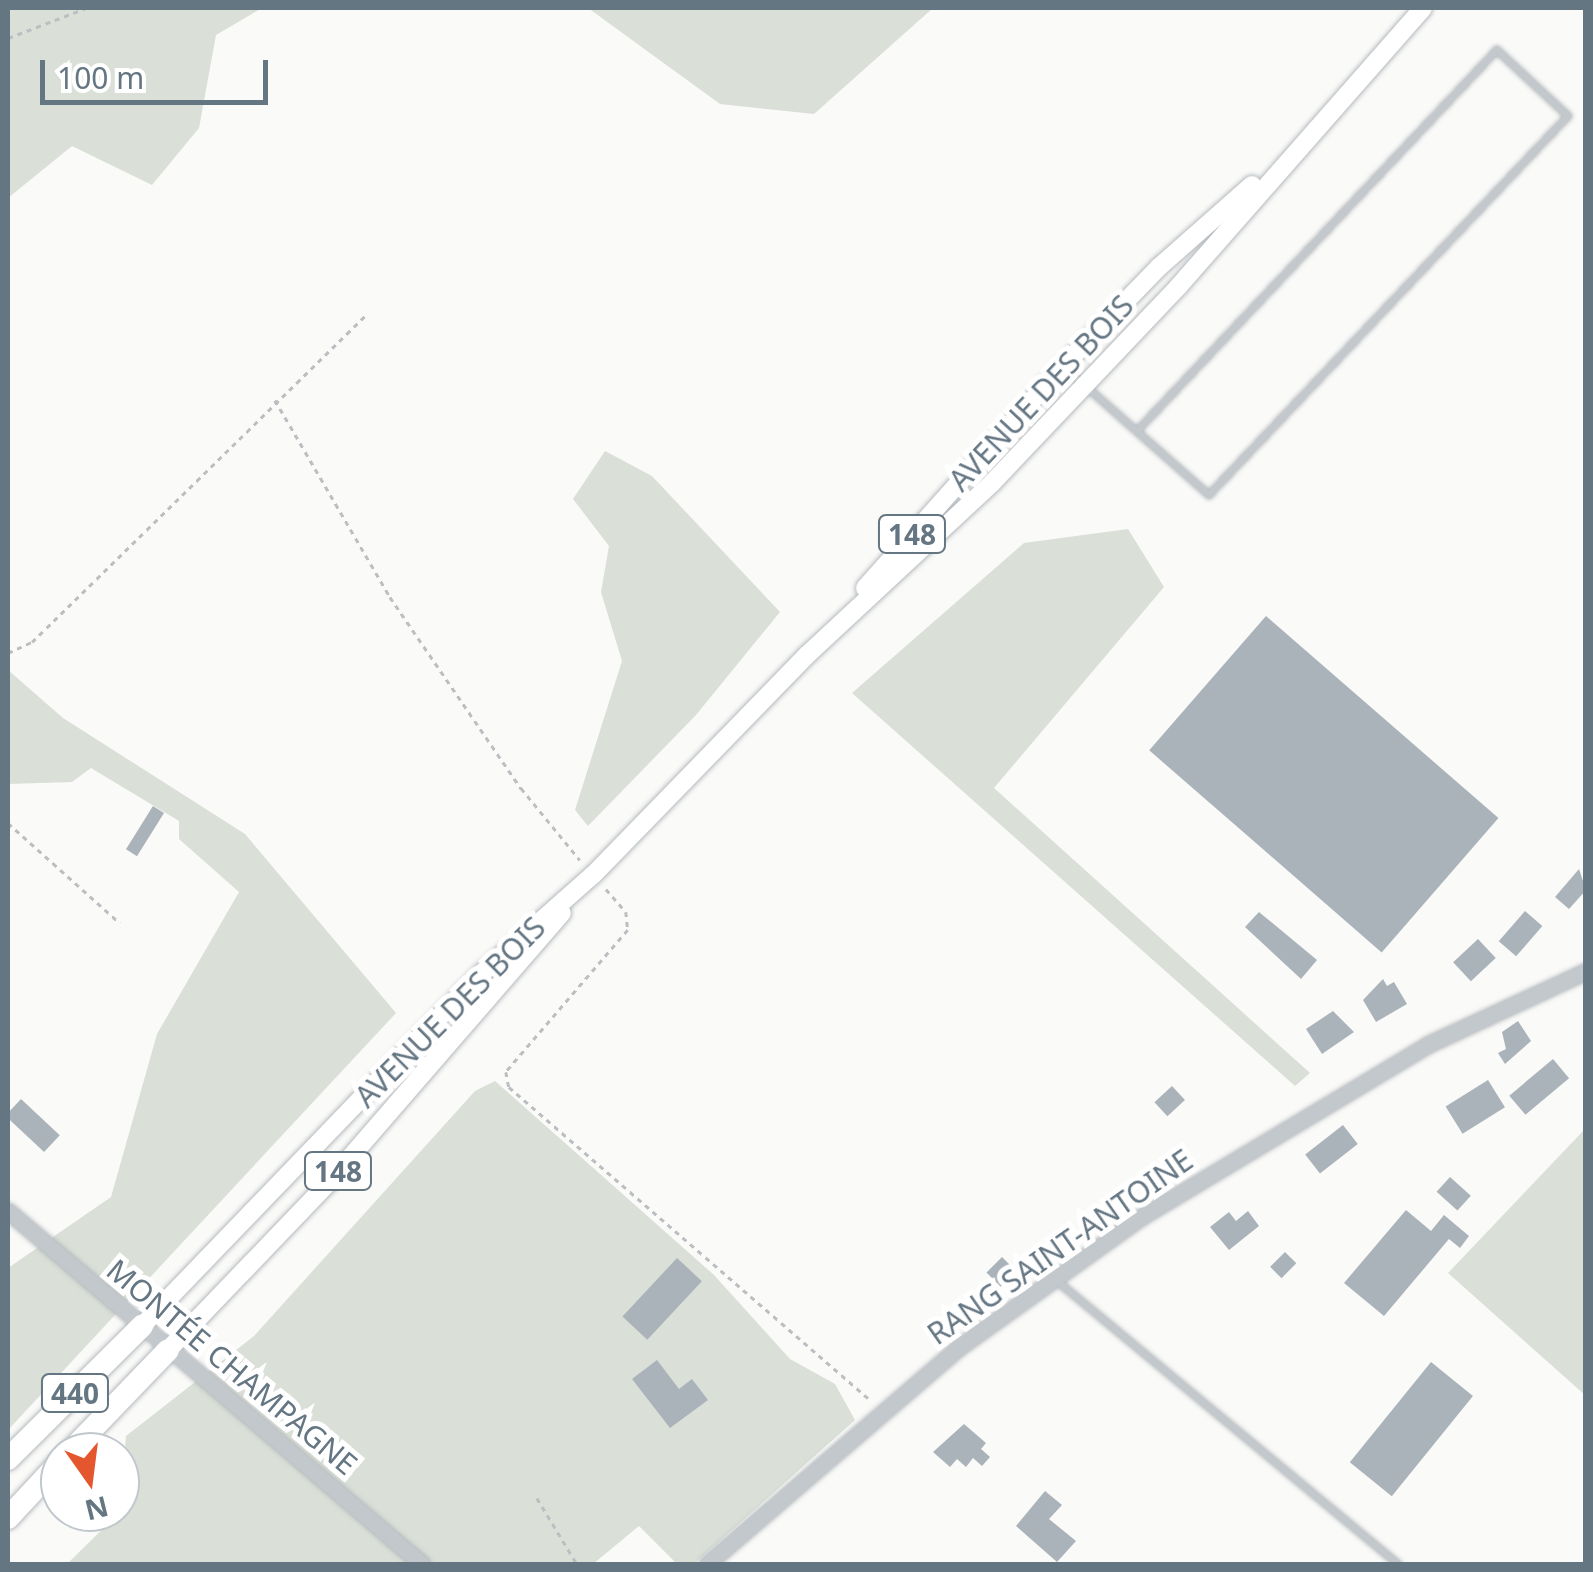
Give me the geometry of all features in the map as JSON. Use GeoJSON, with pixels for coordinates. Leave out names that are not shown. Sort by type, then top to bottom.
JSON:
{"type":"FeatureCollection","features":[{"type":"Feature","properties":{"kind":"highway","name":"440"},"geometry":{"type":"LineString","coordinates":[[8,1459],[142,1326]]}},
{"type":"Feature","properties":{"kind":"highway","name":"440"},"geometry":{"type":"LineString","coordinates":[[89,1432],[168,1350]]}},
{"type":"Feature","properties":{"kind":"highway"},"geometry":{"type":"LineString","coordinates":[[8,1518],[40,1484]]}},
{"type":"Feature","properties":{"kind":"main road","name":"AVENUE DES BOIS"},"geometry":{"type":"LineString","coordinates":[[807,655],[992,483],[1423,8]]}},
{"type":"Feature","properties":{"kind":"main road","name":"AVENUE DES BOIS"},"geometry":{"type":"LineString","coordinates":[[142,1326],[482,974],[594,874],[807,655],[1063,366],[1159,267],[1294,148]]}},
{"type":"Feature","properties":{"kind":"main road","name":"AVENUE DES BOIS"},"geometry":{"type":"LineString","coordinates":[[168,1350],[503,988],[594,874]]}},
{"type":"Feature","properties":{"kind":"street","name":"RANG SAINT-ANTOINE"},"geometry":{"type":"LineString","coordinates":[[707,1564],[884,1413],[1140,1216],[1428,1044],[1586,972]]}},
{"type":"Feature","properties":{"kind":"street","name":"MONTÉE CHAMPAGNE"},"geometry":{"type":"LineString","coordinates":[[8,1211],[422,1564]]}},
{"type":"Feature","properties":{"kind":"lane"},"geometry":{"type":"LineString","coordinates":[[1063,366],[1210,495],[1568,116],[1497,50],[1139,429]]}},
{"type":"Feature","properties":{"kind":"lane"},"geometry":{"type":"LineString","coordinates":[[1055,1278],[1398,1564]]}},
{"type":"Feature","properties":{"kind":"path"},"geometry":{"type":"LineString","coordinates":[[8,38],[86,8]]}},
{"type":"Feature","properties":{"kind":"path"},"geometry":{"type":"LineString","coordinates":[[8,653],[32,642],[366,314]]}},
{"type":"Feature","properties":{"kind":"path"},"geometry":{"type":"LineString","coordinates":[[275,400],[465,710],[562,842],[626,912],[628,930],[506,1072],[510,1088],[884,1413]]}},
{"type":"Feature","properties":{"kind":"path"},"geometry":{"type":"LineString","coordinates":[[8,824],[120,922]]}},
{"type":"Feature","properties":{"kind":"path"},"geometry":{"type":"LineString","coordinates":[[537,1498],[577,1564]]}},
{"type":"Feature","properties":{"kind":"shaded area"},"geometry":{"type":"Polygon","coordinates":[[[8,8],[262,8],[216,35],[199,128],[152,185],[72,146],[8,198],[8,8]]]}},
{"type":"Feature","properties":{"kind":"shaded area"},"geometry":{"type":"Polygon","coordinates":[[[588,8],[933,8],[814,114],[720,104],[588,8]]]}},
{"type":"Feature","properties":{"kind":"shaded area"},"geometry":{"type":"Polygon","coordinates":[[[605,451],[652,476],[780,612],[696,715],[588,826],[575,810],[622,661],[601,592],[609,546],[573,499],[605,451]]]}},
{"type":"Feature","properties":{"kind":"shaded area"},"geometry":{"type":"Polygon","coordinates":[[[1128,529],[1164,587],[994,788],[1310,1073],[1295,1086],[852,693],[1024,543],[1128,529]]]}},
{"type":"Feature","properties":{"kind":"shaded area"},"geometry":{"type":"Polygon","coordinates":[[[8,670],[63,718],[245,834],[396,1013],[8,1430],[8,1268],[111,1197],[157,1034],[239,892],[179,839],[179,821],[91,768],[72,782],[8,784],[8,670]]]}},
{"type":"Feature","properties":{"kind":"shaded area"},"geometry":{"type":"Polygon","coordinates":[[[495,1081],[714,1275],[790,1359],[835,1384],[855,1420],[694,1564],[677,1564],[639,1526],[593,1564],[67,1564],[100,1532],[140,1532],[140,1432],[131,1432],[254,1336],[475,1091],[495,1081]]]}},
{"type":"Feature","properties":{"kind":"shaded area"},"geometry":{"type":"Polygon","coordinates":[[[1585,1129],[1585,1395],[1448,1273],[1585,1129]]]}},
{"type":"Feature","properties":{"kind":"building"},"geometry":{"type":"Polygon","coordinates":[[[1266,616],[1498,818],[1382,952],[1149,750],[1266,616]]]}},
{"type":"Feature","properties":{"kind":"building"},"geometry":{"type":"Polygon","coordinates":[[[153,806],[164,813],[137,856],[126,849],[153,806]]]}},
{"type":"Feature","properties":{"kind":"building"},"geometry":{"type":"Polygon","coordinates":[[[1579,869],[1586,890],[1569,909],[1555,897],[1579,869]]]}},
{"type":"Feature","properties":{"kind":"building"},"geometry":{"type":"Polygon","coordinates":[[[1525,911],[1542,926],[1516,956],[1499,941],[1525,911]]]}},
{"type":"Feature","properties":{"kind":"building"},"geometry":{"type":"Polygon","coordinates":[[[1259,912],[1317,960],[1301,979],[1245,927],[1259,912]]]}},
{"type":"Feature","properties":{"kind":"building"},"geometry":{"type":"Polygon","coordinates":[[[1478,939],[1496,958],[1471,981],[1453,962],[1478,939]]]}},
{"type":"Feature","properties":{"kind":"building"},"geometry":{"type":"Polygon","coordinates":[[[1383,979],[1387,986],[1394,982],[1407,1004],[1376,1022],[1363,1000],[1383,979]]]}},
{"type":"Feature","properties":{"kind":"building"},"geometry":{"type":"Polygon","coordinates":[[[1333,1011],[1354,1032],[1322,1054],[1306,1029],[1333,1011]]]}},
{"type":"Feature","properties":{"kind":"building"},"geometry":{"type":"Polygon","coordinates":[[[1518,1021],[1531,1041],[1505,1064],[1498,1053],[1506,1049],[1502,1032],[1518,1021]]]}},
{"type":"Feature","properties":{"kind":"building"},"geometry":{"type":"Polygon","coordinates":[[[1553,1059],[1569,1078],[1525,1115],[1509,1096],[1553,1059]]]}},
{"type":"Feature","properties":{"kind":"building"},"geometry":{"type":"Polygon","coordinates":[[[1488,1080],[1505,1107],[1463,1134],[1446,1106],[1488,1080]]]}},
{"type":"Feature","properties":{"kind":"building"},"geometry":{"type":"Polygon","coordinates":[[[1172,1086],[1185,1100],[1167,1116],[1154,1102],[1172,1086]]]}},
{"type":"Feature","properties":{"kind":"building"},"geometry":{"type":"Polygon","coordinates":[[[21,1099],[60,1135],[44,1152],[8,1118],[8,1113],[21,1099]]]}},
{"type":"Feature","properties":{"kind":"building"},"geometry":{"type":"Polygon","coordinates":[[[1343,1125],[1358,1144],[1320,1173],[1305,1155],[1343,1125]]]}},
{"type":"Feature","properties":{"kind":"building"},"geometry":{"type":"Polygon","coordinates":[[[1450,1177],[1471,1196],[1457,1211],[1437,1192],[1450,1177]]]}},
{"type":"Feature","properties":{"kind":"building"},"geometry":{"type":"Polygon","coordinates":[[[1406,1210],[1431,1231],[1444,1215],[1469,1236],[1460,1248],[1449,1239],[1384,1316],[1344,1283],[1406,1210]]]}},
{"type":"Feature","properties":{"kind":"building"},"geometry":{"type":"Polygon","coordinates":[[[1248,1211],[1259,1226],[1229,1250],[1210,1227],[1229,1212],[1236,1221],[1248,1211]]]}},
{"type":"Feature","properties":{"kind":"building"},"geometry":{"type":"Polygon","coordinates":[[[1285,1252],[1296,1263],[1281,1278],[1270,1267],[1285,1252]]]}},
{"type":"Feature","properties":{"kind":"building"},"geometry":{"type":"Polygon","coordinates":[[[1002,1257],[1016,1271],[1001,1287],[986,1273],[1002,1257]]]}},
{"type":"Feature","properties":{"kind":"building"},"geometry":{"type":"Polygon","coordinates":[[[677,1258],[702,1281],[647,1340],[622,1317],[677,1258]]]}},
{"type":"Feature","properties":{"kind":"building"},"geometry":{"type":"Polygon","coordinates":[[[657,1360],[679,1389],[692,1379],[708,1400],[670,1428],[632,1379],[657,1360]]]}},
{"type":"Feature","properties":{"kind":"building"},"geometry":{"type":"Polygon","coordinates":[[[1431,1362],[1473,1396],[1392,1496],[1350,1462],[1431,1362]]]}},
{"type":"Feature","properties":{"kind":"building"},"geometry":{"type":"Polygon","coordinates":[[[964,1424],[986,1443],[981,1449],[990,1457],[982,1466],[973,1458],[966,1467],[957,1459],[950,1467],[933,1452],[964,1424]]]}},
{"type":"Feature","properties":{"kind":"building"},"geometry":{"type":"Polygon","coordinates":[[[1045,1491],[1062,1505],[1049,1519],[1076,1541],[1057,1562],[1016,1526],[1045,1491]]]}}]}
